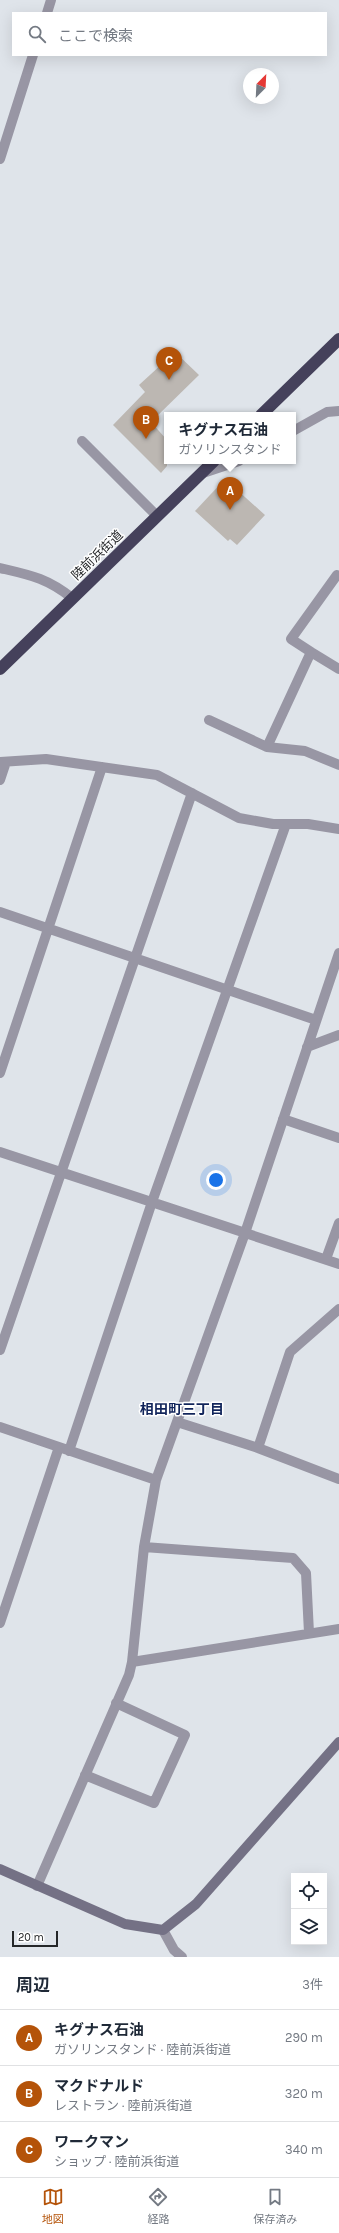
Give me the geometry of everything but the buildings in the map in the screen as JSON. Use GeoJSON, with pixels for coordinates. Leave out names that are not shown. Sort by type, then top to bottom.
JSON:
{"type":"FeatureCollection","features":[{"type":"Feature","properties":{"kind":"highway"},"geometry":{"type":"LineString","coordinates":[[264,412],[339,339]]}},
{"type":"Feature","properties":{"kind":"highway","name":"陸前浜街道"},"geometry":{"type":"LineString","coordinates":[[0,669],[211,464]]}},
{"type":"Feature","properties":{"kind":"street"},"geometry":{"type":"LineString","coordinates":[[47,12],[51,0]]}},
{"type":"Feature","properties":{"kind":"street"},"geometry":{"type":"LineString","coordinates":[[0,159],[33,56]]}},
{"type":"Feature","properties":{"kind":"street"},"geometry":{"type":"LineString","coordinates":[[296,429],[327,412],[339,411]]}},
{"type":"Feature","properties":{"kind":"street"},"geometry":{"type":"LineString","coordinates":[[82,441],[157,516]]}},
{"type":"Feature","properties":{"kind":"street"},"geometry":{"type":"LineString","coordinates":[[201,473],[230,464]]}},
{"type":"Feature","properties":{"kind":"street"},"geometry":{"type":"LineString","coordinates":[[0,568],[33,576],[55,585],[72,598]]}},
{"type":"Feature","properties":{"kind":"street"},"geometry":{"type":"LineString","coordinates":[[337,575],[291,639],[339,669]]}},
{"type":"Feature","properties":{"kind":"street"},"geometry":{"type":"LineString","coordinates":[[267,747],[311,652]]}},
{"type":"Feature","properties":{"kind":"street"},"geometry":{"type":"LineString","coordinates":[[209,720],[267,747],[305,751],[339,764]]}},
{"type":"Feature","properties":{"kind":"street"},"geometry":{"type":"LineString","coordinates":[[0,780],[3,762],[46,759],[102,767],[157,775],[239,818],[273,824],[308,824],[339,829]]}},
{"type":"Feature","properties":{"kind":"street"},"geometry":{"type":"LineString","coordinates":[[0,1073],[102,767]]}},
{"type":"Feature","properties":{"kind":"street"},"geometry":{"type":"LineString","coordinates":[[0,1350],[192,793]]}},
{"type":"Feature","properties":{"kind":"street"},"geometry":{"type":"LineString","coordinates":[[69,1451],[152,1202],[286,824]]}},
{"type":"Feature","properties":{"kind":"street"},"geometry":{"type":"LineString","coordinates":[[0,912],[316,1020]]}},
{"type":"Feature","properties":{"kind":"street"},"geometry":{"type":"LineString","coordinates":[[37,1886],[116,1703],[132,1662],[144,1547],[156,1480],[245,1233],[339,953]]}},
{"type":"Feature","properties":{"kind":"street"},"geometry":{"type":"LineString","coordinates":[[307,1047],[339,1035]]}},
{"type":"Feature","properties":{"kind":"street"},"geometry":{"type":"LineString","coordinates":[[283,1119],[339,1138]]}},
{"type":"Feature","properties":{"kind":"street"},"geometry":{"type":"LineString","coordinates":[[0,1152],[339,1264]]}},
{"type":"Feature","properties":{"kind":"street"},"geometry":{"type":"LineString","coordinates":[[326,1259],[339,1223]]}},
{"type":"Feature","properties":{"kind":"street"},"geometry":{"type":"LineString","coordinates":[[258,1448],[290,1352],[339,1309]]}},
{"type":"Feature","properties":{"kind":"street"},"geometry":{"type":"LineString","coordinates":[[177,1422],[258,1448],[339,1479]]}},
{"type":"Feature","properties":{"kind":"street"},"geometry":{"type":"LineString","coordinates":[[0,1427],[156,1480]]}},
{"type":"Feature","properties":{"kind":"street"},"geometry":{"type":"LineString","coordinates":[[0,1622],[59,1447]]}},
{"type":"Feature","properties":{"kind":"street"},"geometry":{"type":"LineString","coordinates":[[144,1547],[293,1558],[306,1573],[309,1633]]}},
{"type":"Feature","properties":{"kind":"street"},"geometry":{"type":"LineString","coordinates":[[132,1662],[339,1629]]}},
{"type":"Feature","properties":{"kind":"street"},"geometry":{"type":"LineString","coordinates":[[85,1775],[154,1803],[185,1735],[116,1703]]}},
{"type":"Feature","properties":{"kind":"street"},"geometry":{"type":"LineString","coordinates":[[0,1869],[125,1924],[163,1930],[196,1904],[339,1742]]}},
{"type":"Feature","properties":{"kind":"street"},"geometry":{"type":"LineString","coordinates":[[163,1930],[174,1950],[182,1957]]}},
{"type":"Feature","properties":{"kind":"place","name":"ワークマン"},"geometry":{"type":"Point","coordinates":[169,380]}},
{"type":"Feature","properties":{"kind":"place","name":"マクドナルド"},"geometry":{"type":"Point","coordinates":[146,439]}},
{"type":"Feature","properties":{"kind":"place","name":"キグナス石油"},"geometry":{"type":"Point","coordinates":[230,510]}},
{"type":"Feature","properties":{"kind":"district","name":"相田町三丁目"},"geometry":{"type":"Point","coordinates":[182,1409]}}]}
